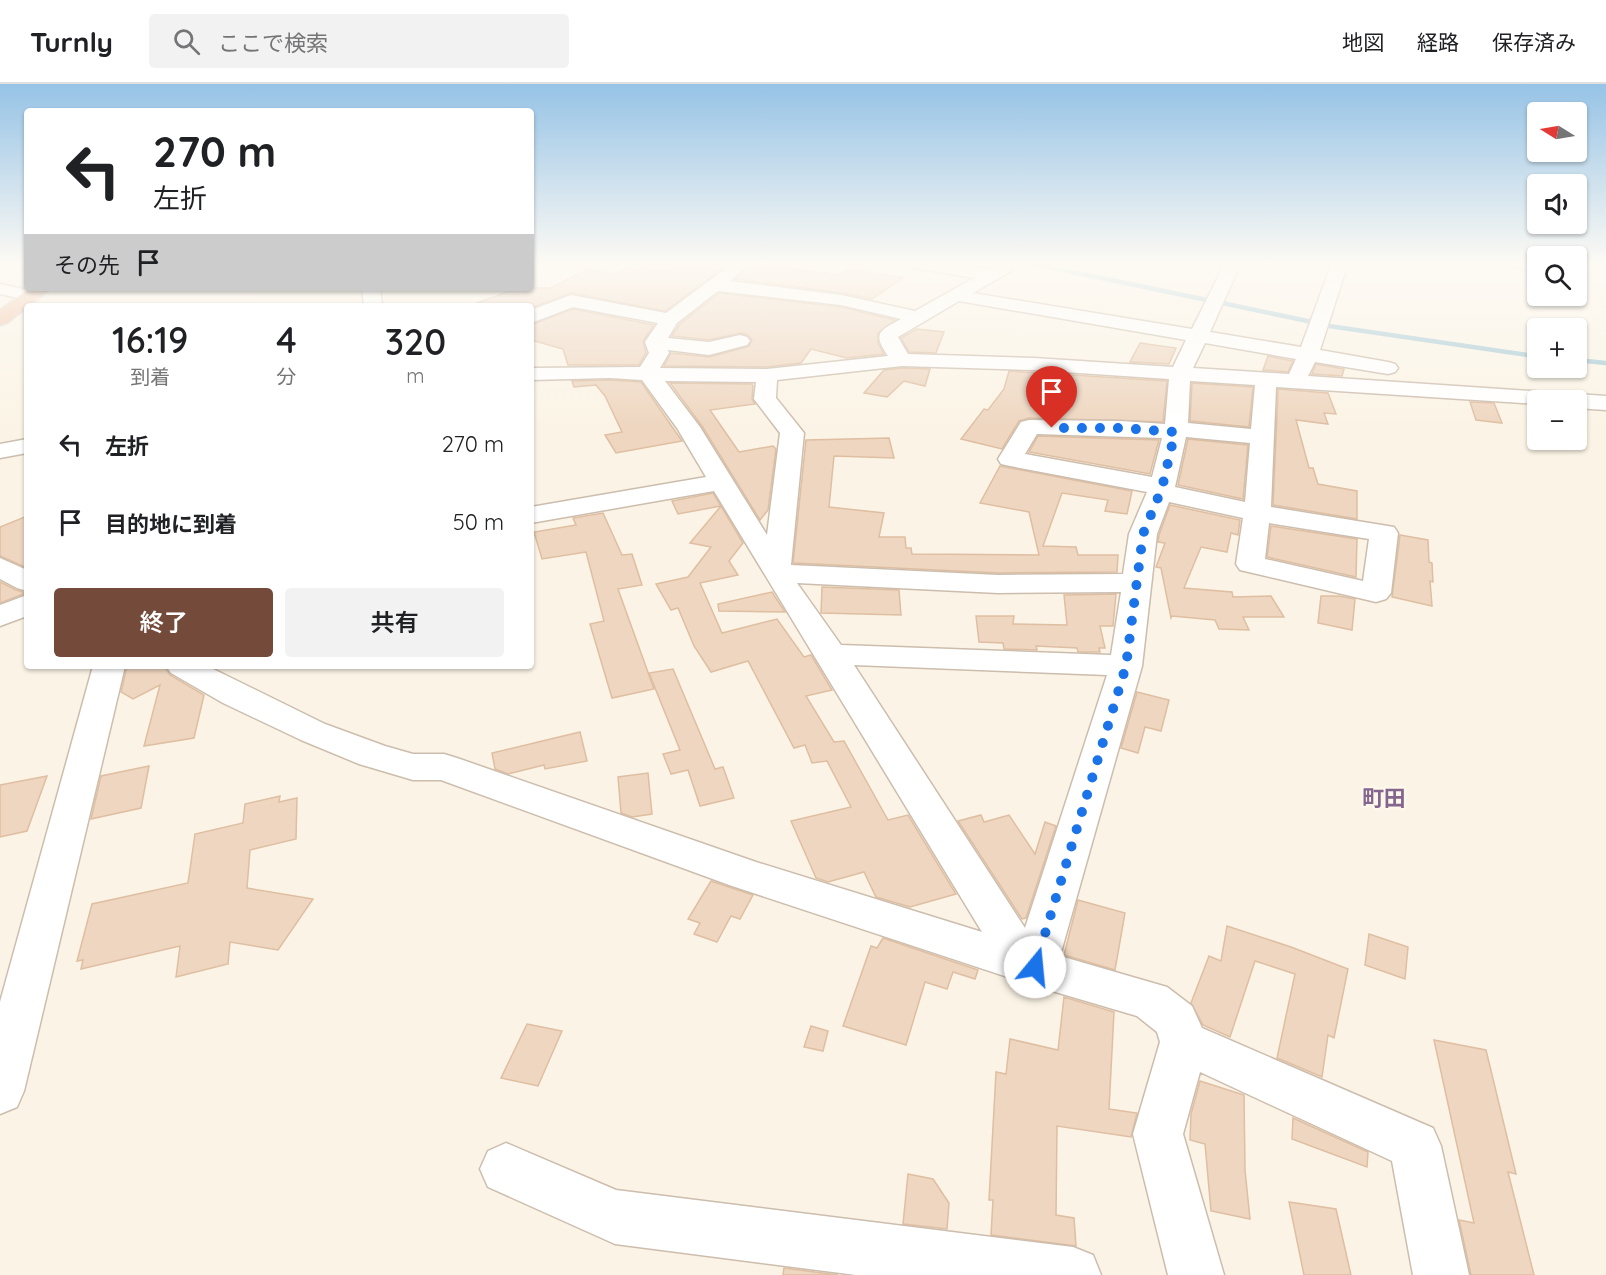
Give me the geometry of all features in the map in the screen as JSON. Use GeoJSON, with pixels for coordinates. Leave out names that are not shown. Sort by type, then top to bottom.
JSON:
{"type":"FeatureCollection","features":[{"type":"Feature","properties":{"kind":"street"},"geometry":{"type":"LineString","coordinates":[[651,357],[670,319]]}},
{"type":"Feature","properties":{"kind":"street"},"geometry":{"type":"LineString","coordinates":[[902,360],[888,341],[888,336],[916,319]]}},
{"type":"Feature","properties":{"kind":"street"},"geometry":{"type":"LineString","coordinates":[[1091,319],[1527,392]]}},
{"type":"Feature","properties":{"kind":"street"},"geometry":{"type":"LineString","coordinates":[[1029,964],[1126,666],[1143,534],[1161,490],[1175,430],[1180,374],[1207,319]]}},
{"type":"Feature","properties":{"kind":"street"},"geometry":{"type":"LineString","coordinates":[[1295,381],[1308,355],[1321,319]]}},
{"type":"Feature","properties":{"kind":"street"},"geometry":{"type":"LineString","coordinates":[[534,374],[709,350],[731,346],[740,341]]}},
{"type":"Feature","properties":{"kind":"street"},"geometry":{"type":"LineString","coordinates":[[651,357],[684,376],[767,375],[902,360],[1034,364],[1527,397]]}},
{"type":"Feature","properties":{"kind":"street"},"geometry":{"type":"LineString","coordinates":[[651,357],[688,427],[776,573],[831,654],[1029,964]]}},
{"type":"Feature","properties":{"kind":"street"},"geometry":{"type":"LineString","coordinates":[[767,375],[765,399],[792,433],[776,573]]}},
{"type":"Feature","properties":{"kind":"street"},"geometry":{"type":"LineString","coordinates":[[1262,437],[1175,430],[1029,427],[1010,459],[1161,490],[1257,513],[1384,533],[1376,593],[1250,564],[1257,513],[1266,379]]}},
{"type":"Feature","properties":{"kind":"street"},"geometry":{"type":"LineString","coordinates":[[1587,401],[1606,403]]}},
{"type":"Feature","properties":{"kind":"street"},"geometry":{"type":"LineString","coordinates":[[0,451],[24,447]]}},
{"type":"Feature","properties":{"kind":"street"},"geometry":{"type":"LineString","coordinates":[[534,514],[723,482]]}},
{"type":"Feature","properties":{"kind":"street"},"geometry":{"type":"LineString","coordinates":[[0,567],[24,580]]}},
{"type":"Feature","properties":{"kind":"street"},"geometry":{"type":"LineString","coordinates":[[776,573],[998,584],[1136,583]]}},
{"type":"Feature","properties":{"kind":"street"},"geometry":{"type":"LineString","coordinates":[[0,617],[24,605]]}},
{"type":"Feature","properties":{"kind":"street"},"geometry":{"type":"LineString","coordinates":[[831,654],[1126,666]]}},
{"type":"Feature","properties":{"kind":"street"},"geometry":{"type":"LineString","coordinates":[[0,1091],[108,669]]}},
{"type":"Feature","properties":{"kind":"street"},"geometry":{"type":"LineString","coordinates":[[187,669],[294,723],[372,755],[412,767],[444,767],[746,874],[1151,1001],[1176,1020],[1184,1042],[1158,1134],[1196,1275],[1201,1275]]}},
{"type":"Feature","properties":{"kind":"street"},"geometry":{"type":"LineString","coordinates":[[1184,1042],[1415,1146],[1441,1275]]}},
{"type":"Feature","properties":{"kind":"street"},"geometry":{"type":"LineString","coordinates":[[506,1169],[615,1217],[1073,1275]]}},
{"type":"Feature","properties":{"kind":"building"},"geometry":{"type":"Polygon","coordinates":[[[548,319],[621,319],[654,325],[643,341],[646,353],[639,365],[568,365],[563,349],[534,341],[534,324],[548,319]]]}},
{"type":"Feature","properties":{"kind":"building"},"geometry":{"type":"Polygon","coordinates":[[[687,319],[895,320],[878,333],[878,343],[884,354],[847,358],[811,349],[801,363],[767,367],[664,366],[671,353],[710,357],[749,346],[752,340],[748,335],[741,333],[709,340],[672,336],[679,325],[687,319]]]}},
{"type":"Feature","properties":{"kind":"building"},"geometry":{"type":"Polygon","coordinates":[[[917,329],[944,332],[936,353],[909,352],[901,338],[917,329]]]}},
{"type":"Feature","properties":{"kind":"building"},"geometry":{"type":"Polygon","coordinates":[[[1140,343],[1176,348],[1169,364],[1130,362],[1140,343]]]}},
{"type":"Feature","properties":{"kind":"building"},"geometry":{"type":"Polygon","coordinates":[[[1268,356],[1293,361],[1288,372],[1263,370],[1268,356]]]}},
{"type":"Feature","properties":{"kind":"building"},"geometry":{"type":"Polygon","coordinates":[[[1316,364],[1344,369],[1342,376],[1312,374],[1316,364]]]}},
{"type":"Feature","properties":{"kind":"building"},"geometry":{"type":"Polygon","coordinates":[[[930,369],[925,386],[904,381],[887,397],[864,393],[884,370],[930,369]]]}},
{"type":"Feature","properties":{"kind":"building"},"geometry":{"type":"Polygon","coordinates":[[[1009,371],[1167,381],[1163,422],[1029,418],[1019,421],[1002,449],[961,439],[984,409],[988,410],[1004,389],[1009,371]]]}},
{"type":"Feature","properties":{"kind":"building"},"geometry":{"type":"Polygon","coordinates":[[[572,381],[641,382],[682,441],[616,453],[605,435],[622,432],[605,396],[596,385],[574,387],[572,381]]]}},
{"type":"Feature","properties":{"kind":"building"},"geometry":{"type":"Polygon","coordinates":[[[670,383],[752,384],[752,399],[755,404],[710,410],[739,452],[773,446],[776,449],[768,510],[760,520],[702,426],[670,383]]]}},
{"type":"Feature","properties":{"kind":"building"},"geometry":{"type":"Polygon","coordinates":[[[1192,383],[1253,387],[1249,427],[1190,421],[1192,383]]]}},
{"type":"Feature","properties":{"kind":"building"},"geometry":{"type":"Polygon","coordinates":[[[1278,389],[1328,393],[1336,414],[1324,413],[1328,424],[1296,420],[1309,468],[1313,468],[1318,484],[1357,491],[1357,519],[1273,505],[1278,389]]]}},
{"type":"Feature","properties":{"kind":"building"},"geometry":{"type":"Polygon","coordinates":[[[1470,402],[1494,403],[1502,423],[1476,420],[1470,402]]]}},
{"type":"Feature","properties":{"kind":"building"},"geometry":{"type":"Polygon","coordinates":[[[1038,436],[1159,440],[1150,474],[1029,452],[1038,436]]]}},
{"type":"Feature","properties":{"kind":"building"},"geometry":{"type":"Polygon","coordinates":[[[889,438],[894,458],[834,456],[829,507],[884,513],[879,537],[905,537],[906,548],[911,548],[912,554],[1039,555],[1029,512],[980,503],[1000,466],[1132,491],[1127,514],[1105,511],[1108,500],[1062,493],[1043,546],[1076,547],[1078,555],[1118,555],[1117,572],[998,573],[793,563],[806,440],[889,438]]]}},
{"type":"Feature","properties":{"kind":"building"},"geometry":{"type":"Polygon","coordinates":[[[1188,439],[1248,445],[1243,499],[1178,485],[1188,439]]]}},
{"type":"Feature","properties":{"kind":"building"},"geometry":{"type":"Polygon","coordinates":[[[713,493],[721,506],[678,514],[672,501],[713,493]]]}},
{"type":"Feature","properties":{"kind":"building"},"geometry":{"type":"Polygon","coordinates":[[[1170,505],[1240,520],[1238,535],[1231,533],[1227,552],[1201,547],[1184,588],[1232,592],[1233,597],[1271,596],[1284,617],[1243,617],[1249,630],[1219,629],[1215,620],[1172,616],[1171,618],[1161,568],[1156,567],[1165,543],[1158,542],[1159,535],[1170,505]]]}},
{"type":"Feature","properties":{"kind":"building"},"geometry":{"type":"Polygon","coordinates":[[[721,506],[743,543],[729,561],[738,575],[700,583],[722,633],[777,619],[804,657],[811,655],[832,690],[806,696],[834,742],[844,741],[888,820],[908,815],[956,894],[910,907],[876,897],[864,872],[828,882],[816,878],[791,821],[851,807],[827,761],[812,763],[805,745],[794,748],[748,661],[711,672],[694,646],[678,608],[671,610],[656,584],[688,577],[711,547],[690,543],[721,506]]]}},
{"type":"Feature","properties":{"kind":"building"},"geometry":{"type":"Polygon","coordinates":[[[603,513],[622,555],[632,554],[642,585],[618,589],[654,689],[612,698],[590,624],[604,621],[586,552],[542,559],[534,532],[576,525],[573,518],[603,513]]]}},
{"type":"Feature","properties":{"kind":"building"},"geometry":{"type":"Polygon","coordinates":[[[24,517],[24,567],[0,556],[0,527],[24,517]]]}},
{"type":"Feature","properties":{"kind":"building"},"geometry":{"type":"Polygon","coordinates":[[[1271,526],[1357,539],[1356,577],[1267,557],[1271,526]]]}},
{"type":"Feature","properties":{"kind":"building"},"geometry":{"type":"Polygon","coordinates":[[[1400,535],[1428,540],[1429,562],[1432,563],[1433,582],[1430,581],[1432,606],[1392,597],[1400,535]]]}},
{"type":"Feature","properties":{"kind":"building"},"geometry":{"type":"Polygon","coordinates":[[[0,582],[24,592],[24,594],[0,603],[0,582]]]}},
{"type":"Feature","properties":{"kind":"building"},"geometry":{"type":"Polygon","coordinates":[[[822,587],[899,590],[901,615],[821,613],[822,587]]]}},
{"type":"Feature","properties":{"kind":"building"},"geometry":{"type":"Polygon","coordinates":[[[772,592],[785,612],[719,611],[718,604],[772,592]]]}},
{"type":"Feature","properties":{"kind":"building"},"geometry":{"type":"Polygon","coordinates":[[[1116,594],[1113,626],[1100,626],[1105,648],[1099,648],[1100,652],[1078,652],[1077,648],[1036,646],[1037,650],[1004,649],[1003,643],[979,642],[976,616],[1014,616],[1013,624],[1067,625],[1064,595],[1116,594]]]}},
{"type":"Feature","properties":{"kind":"building"},"geometry":{"type":"Polygon","coordinates":[[[1321,596],[1355,599],[1352,630],[1318,623],[1321,596]]]}},
{"type":"Feature","properties":{"kind":"building"},"geometry":{"type":"Polygon","coordinates":[[[126,669],[166,669],[170,675],[204,695],[194,738],[144,746],[160,685],[133,699],[121,692],[126,669]]]}},
{"type":"Feature","properties":{"kind":"building"},"geometry":{"type":"Polygon","coordinates":[[[673,669],[715,769],[723,767],[734,798],[700,806],[688,770],[671,774],[663,754],[680,750],[649,673],[673,669]]]}},
{"type":"Feature","properties":{"kind":"building"},"geometry":{"type":"Polygon","coordinates":[[[1137,692],[1169,700],[1161,731],[1145,727],[1138,753],[1121,748],[1137,692]]]}},
{"type":"Feature","properties":{"kind":"building"},"geometry":{"type":"Polygon","coordinates":[[[580,732],[587,761],[545,769],[544,765],[508,774],[495,769],[492,753],[580,732]]]}},
{"type":"Feature","properties":{"kind":"building"},"geometry":{"type":"Polygon","coordinates":[[[149,766],[141,808],[91,819],[101,776],[149,766]]]}},
{"type":"Feature","properties":{"kind":"building"},"geometry":{"type":"Polygon","coordinates":[[[648,773],[652,814],[632,817],[621,813],[618,777],[648,773]]]}},
{"type":"Feature","properties":{"kind":"building"},"geometry":{"type":"Polygon","coordinates":[[[47,776],[27,831],[0,837],[0,785],[47,776]]]}},
{"type":"Feature","properties":{"kind":"building"},"geometry":{"type":"Polygon","coordinates":[[[280,796],[279,802],[297,798],[296,839],[250,850],[247,888],[313,899],[278,950],[230,942],[228,964],[176,977],[180,946],[81,969],[83,960],[77,961],[92,904],[188,883],[195,834],[243,823],[245,804],[280,796]]]}},
{"type":"Feature","properties":{"kind":"building"},"geometry":{"type":"Polygon","coordinates":[[[981,815],[984,822],[1009,815],[1035,854],[1045,822],[1056,826],[1026,918],[1022,919],[958,821],[981,815]]]}},
{"type":"Feature","properties":{"kind":"building"},"geometry":{"type":"Polygon","coordinates":[[[711,881],[753,895],[740,919],[731,916],[717,942],[694,934],[700,923],[688,919],[711,881]]]}},
{"type":"Feature","properties":{"kind":"building"},"geometry":{"type":"Polygon","coordinates":[[[1078,900],[1125,913],[1115,970],[1064,955],[1078,900]]]}},
{"type":"Feature","properties":{"kind":"building"},"geometry":{"type":"Polygon","coordinates":[[[1227,926],[1348,969],[1334,1038],[1328,1035],[1322,1077],[1277,1058],[1295,974],[1255,961],[1230,1037],[1203,1025],[1191,1003],[1209,956],[1221,961],[1227,926]]]}},
{"type":"Feature","properties":{"kind":"building"},"geometry":{"type":"Polygon","coordinates":[[[1369,934],[1408,947],[1405,979],[1365,965],[1369,934]]]}},
{"type":"Feature","properties":{"kind":"building"},"geometry":{"type":"Polygon","coordinates":[[[883,938],[978,970],[975,979],[953,972],[947,989],[925,982],[906,1045],[843,1026],[871,946],[877,948],[883,938]]]}},
{"type":"Feature","properties":{"kind":"building"},"geometry":{"type":"Polygon","coordinates":[[[1064,997],[1114,1012],[1109,1109],[1137,1113],[1131,1137],[1057,1126],[1056,1215],[1074,1218],[1076,1246],[991,1235],[993,1200],[989,1200],[996,1072],[1006,1074],[1010,1039],[1058,1050],[1064,997]]]}},
{"type":"Feature","properties":{"kind":"building"},"geometry":{"type":"Polygon","coordinates":[[[527,1024],[562,1031],[538,1086],[501,1078],[527,1024]]]}},
{"type":"Feature","properties":{"kind":"building"},"geometry":{"type":"Polygon","coordinates":[[[811,1026],[828,1031],[823,1051],[804,1047],[811,1026]]]}},
{"type":"Feature","properties":{"kind":"building"},"geometry":{"type":"Polygon","coordinates":[[[1434,1040],[1486,1050],[1516,1174],[1508,1172],[1534,1275],[1471,1275],[1459,1220],[1474,1223],[1434,1040]]]}},
{"type":"Feature","properties":{"kind":"building"},"geometry":{"type":"Polygon","coordinates":[[[1200,1081],[1244,1095],[1245,1170],[1250,1219],[1211,1211],[1205,1144],[1190,1140],[1191,1114],[1200,1081]]]}},
{"type":"Feature","properties":{"kind":"building"},"geometry":{"type":"Polygon","coordinates":[[[1293,1118],[1368,1152],[1367,1167],[1292,1139],[1293,1118]]]}},
{"type":"Feature","properties":{"kind":"building"},"geometry":{"type":"Polygon","coordinates":[[[908,1174],[933,1179],[949,1203],[947,1229],[903,1224],[908,1174]]]}},
{"type":"Feature","properties":{"kind":"building"},"geometry":{"type":"Polygon","coordinates":[[[1289,1202],[1336,1209],[1351,1275],[1304,1275],[1289,1202]]]}},
{"type":"Feature","properties":{"kind":"building"},"geometry":{"type":"Polygon","coordinates":[[[784,1268],[838,1275],[783,1275],[784,1268]]]}},
{"type":"Feature","properties":{"kind":"waterway"},"geometry":{"type":"LineString","coordinates":[[1296,319],[1312,322]]}},
{"type":"Feature","properties":{"kind":"waterway"},"geometry":{"type":"LineString","coordinates":[[1329,326],[1527,355]]}},
{"type":"Feature","properties":{"kind":"waterway"},"geometry":{"type":"LineString","coordinates":[[1587,361],[1606,363]]}},
{"type":"Feature","properties":{"kind":"district","name":"町田"},"geometry":{"type":"Point","coordinates":[1384,798]}},
{"type":"Feature","properties":{"kind":"route"},"geometry":{"type":"LineString","coordinates":[[1035,967],[1126,666],[1143,534],[1162,488],[1175,432],[1121,428],[1052,428]]}}]}
